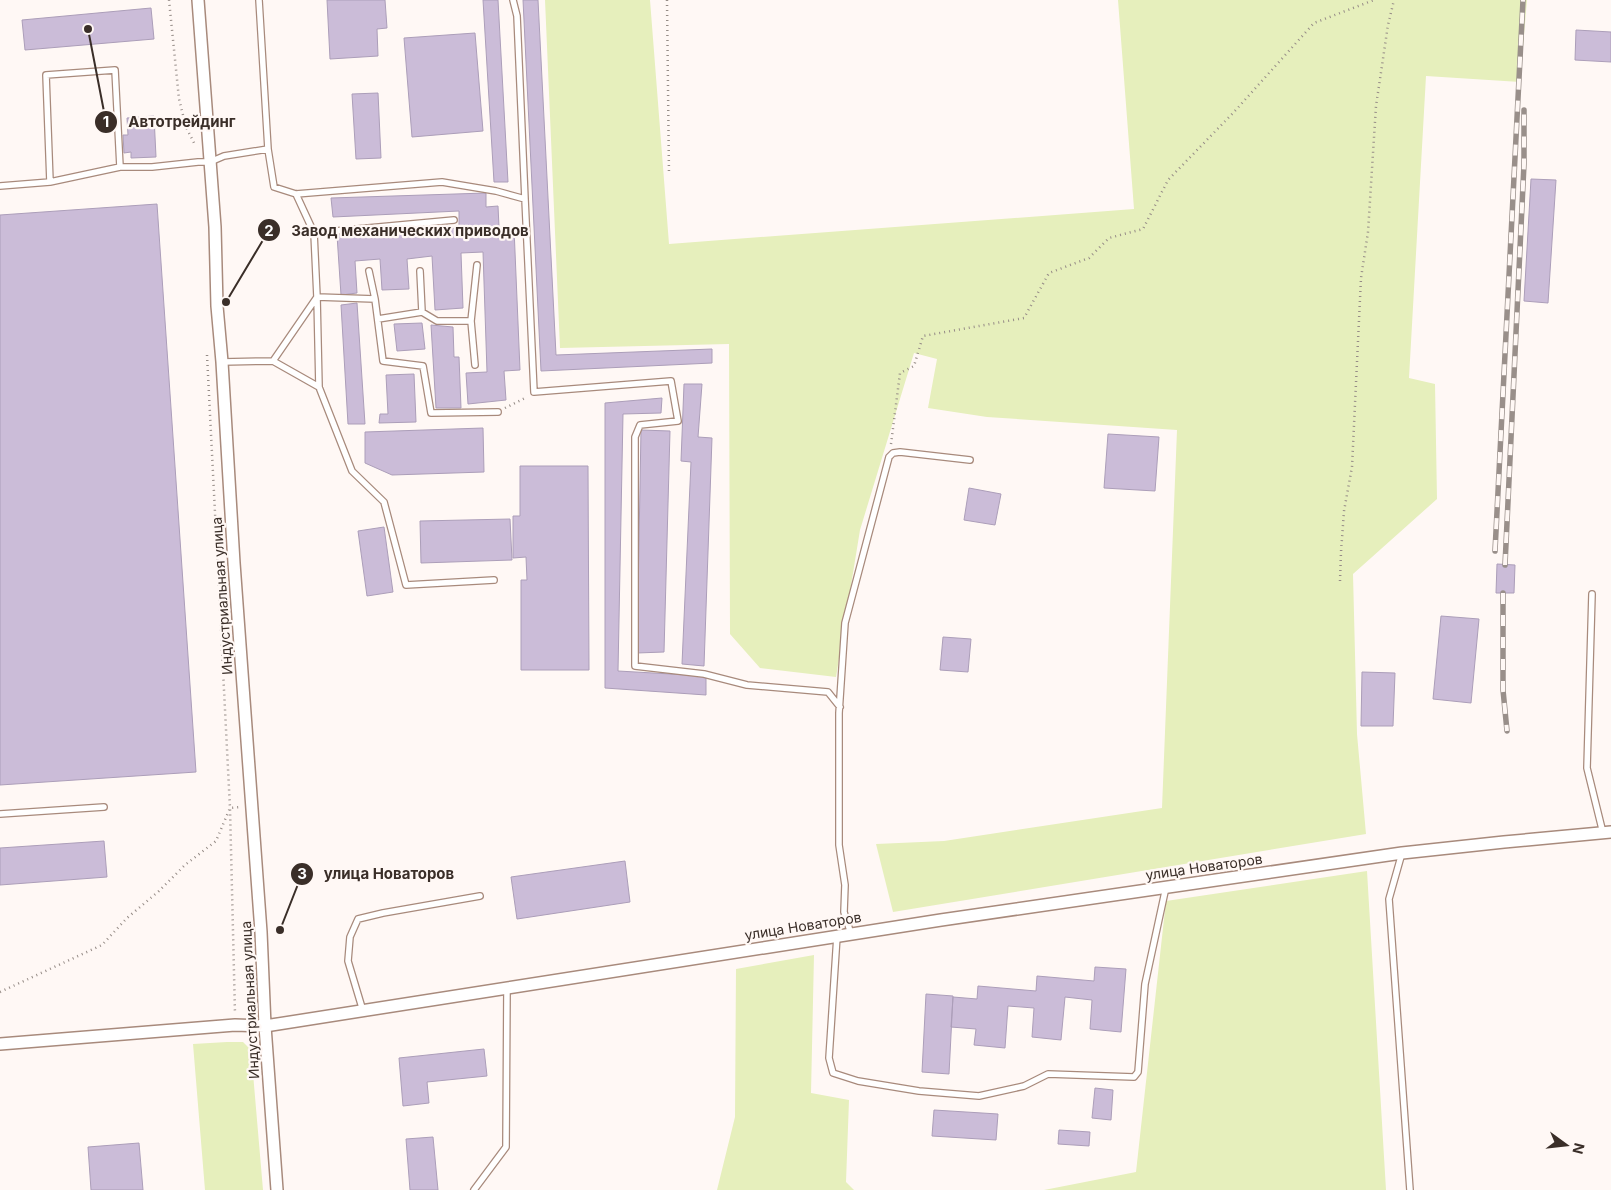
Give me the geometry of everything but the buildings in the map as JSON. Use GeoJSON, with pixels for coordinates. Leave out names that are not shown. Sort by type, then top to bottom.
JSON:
{"type":"FeatureCollection","features":[{"type":"Feature","properties":{"kind":"street","name":"Индустриальная улица"},"geometry":{"type":"LineString","coordinates":[[198,0],[210,162],[217,306],[235,573],[253,805],[265,1026],[277,1190]]}},
{"type":"Feature","properties":{"kind":"street","name":"улица Новаторов"},"geometry":{"type":"LineString","coordinates":[[0,1044],[235,1025],[265,1026],[837,936],[1402,853],[1607,832]]}},
{"type":"Feature","properties":{"kind":"lane"},"geometry":{"type":"LineString","coordinates":[[259,0],[268,149],[274,187],[296,194],[442,182],[496,191],[525,199]]}},
{"type":"Feature","properties":{"kind":"lane"},"geometry":{"type":"LineString","coordinates":[[513,0],[517,16],[534,392],[671,381],[678,421],[640,425],[634,436],[635,666],[704,674],[747,684],[828,692],[840,707]]}},
{"type":"Feature","properties":{"kind":"lane"},"geometry":{"type":"LineString","coordinates":[[50,182],[46,75],[115,70],[120,167]]}},
{"type":"Feature","properties":{"kind":"lane"},"geometry":{"type":"LineString","coordinates":[[0,186],[50,182],[120,167],[152,167],[210,162],[224,156],[268,149]]}},
{"type":"Feature","properties":{"kind":"lane"},"geometry":{"type":"LineString","coordinates":[[296,194],[314,233],[320,387],[352,471],[384,502],[406,584],[494,580]]}},
{"type":"Feature","properties":{"kind":"lane"},"geometry":{"type":"LineString","coordinates":[[314,233],[454,220]]}},
{"type":"Feature","properties":{"kind":"lane"},"geometry":{"type":"LineString","coordinates":[[475,365],[471,321],[477,265]]}},
{"type":"Feature","properties":{"kind":"lane"},"geometry":{"type":"LineString","coordinates":[[369,271],[375,299],[383,361],[423,366],[431,413],[498,412]]}},
{"type":"Feature","properties":{"kind":"lane"},"geometry":{"type":"LineString","coordinates":[[420,271],[422,312]]}},
{"type":"Feature","properties":{"kind":"lane"},"geometry":{"type":"LineString","coordinates":[[273,361],[317,297]]}},
{"type":"Feature","properties":{"kind":"lane"},"geometry":{"type":"LineString","coordinates":[[317,297],[375,299]]}},
{"type":"Feature","properties":{"kind":"lane"},"geometry":{"type":"LineString","coordinates":[[378,319],[422,312],[437,321],[471,321]]}},
{"type":"Feature","properties":{"kind":"lane"},"geometry":{"type":"LineString","coordinates":[[222,362],[273,361],[320,387]]}},
{"type":"Feature","properties":{"kind":"lane"},"geometry":{"type":"LineString","coordinates":[[851,934],[844,912],[844,885],[839,845],[840,707],[845,623],[889,458],[894,453],[900,452],[970,460]]}},
{"type":"Feature","properties":{"kind":"lane"},"geometry":{"type":"LineString","coordinates":[[1592,594],[1588,768],[1607,832]]}},
{"type":"Feature","properties":{"kind":"lane"},"geometry":{"type":"LineString","coordinates":[[0,814],[104,807]]}},
{"type":"Feature","properties":{"kind":"lane"},"geometry":{"type":"LineString","coordinates":[[1402,853],[1389,899],[1410,1190]]}},
{"type":"Feature","properties":{"kind":"lane"},"geometry":{"type":"LineString","coordinates":[[837,936],[829,1058],[833,1073],[858,1080],[919,1091],[979,1096],[1024,1086],[1048,1074],[1134,1078],[1138,1072],[1145,984],[1166,888]]}},
{"type":"Feature","properties":{"kind":"lane"},"geometry":{"type":"LineString","coordinates":[[363,1011],[348,961],[350,937],[358,919],[480,896]]}},
{"type":"Feature","properties":{"kind":"lane"},"geometry":{"type":"LineString","coordinates":[[474,1190],[506,1147],[507,988]]}},
{"type":"Feature","properties":{"kind":"path"},"geometry":{"type":"LineString","coordinates":[[169,0],[178,99],[186,127],[197,148]]}},
{"type":"Feature","properties":{"kind":"path"},"geometry":{"type":"LineString","coordinates":[[667,0],[669,175]]}},
{"type":"Feature","properties":{"kind":"path"},"geometry":{"type":"LineString","coordinates":[[889,458],[900,373],[914,366],[922,336],[1024,318],[1049,273],[1089,258],[1108,238],[1143,229],[1168,180],[1234,112],[1314,23],[1374,0]]}},
{"type":"Feature","properties":{"kind":"path"},"geometry":{"type":"LineString","coordinates":[[1340,581],[1344,511],[1352,467],[1362,278],[1368,232],[1376,106],[1388,25],[1394,0]]}},
{"type":"Feature","properties":{"kind":"path"},"geometry":{"type":"LineString","coordinates":[[207,351],[230,808],[235,1025]]}},
{"type":"Feature","properties":{"kind":"path"},"geometry":{"type":"LineString","coordinates":[[498,412],[534,392]]}},
{"type":"Feature","properties":{"kind":"path"},"geometry":{"type":"LineString","coordinates":[[230,808],[253,805]]}},
{"type":"Feature","properties":{"kind":"path"},"geometry":{"type":"LineString","coordinates":[[0,992],[102,945],[127,918],[159,891],[185,865],[216,841],[230,808]]}},
{"type":"Feature","properties":{"kind":"green space"},"geometry":{"type":"Polygon","coordinates":[[[545,0],[650,0],[669,244],[1134,209],[1118,0],[1527,0],[1520,82],[1426,76],[1409,378],[1435,384],[1437,499],[1353,574],[1357,734],[1366,834],[893,912],[876,844],[944,841],[1162,808],[1177,430],[987,417],[928,408],[937,359],[914,353],[860,530],[836,677],[760,668],[730,634],[729,344],[560,348],[545,0]]]}},
{"type":"Feature","properties":{"kind":"green space"},"geometry":{"type":"Polygon","coordinates":[[[1367,871],[1386,1190],[1044,1190],[1136,1172],[1166,901],[1367,871]]]}},
{"type":"Feature","properties":{"kind":"green space"},"geometry":{"type":"Polygon","coordinates":[[[814,955],[811,1093],[849,1100],[846,1182],[854,1190],[717,1190],[735,1117],[736,969],[814,955]]]}},
{"type":"Feature","properties":{"kind":"green space"},"geometry":{"type":"Polygon","coordinates":[[[243,1042],[251,1050],[263,1190],[205,1190],[193,1044],[243,1042]]]}},
{"type":"Feature","properties":{"kind":"railway"},"geometry":{"type":"LineString","coordinates":[[1495,551],[1523,0]]}},
{"type":"Feature","properties":{"kind":"railway"},"geometry":{"type":"LineString","coordinates":[[1505,565],[1524,164],[1524,110]]}},
{"type":"Feature","properties":{"kind":"railway"},"geometry":{"type":"LineString","coordinates":[[1503,593],[1503,690],[1507,731]]}},
{"type":"Feature","properties":{"kind":"place","name":"Автотрейдинг"},"geometry":{"type":"Point","coordinates":[88,29]}},
{"type":"Feature","properties":{"kind":"place","name":"Завод механических приводов"},"geometry":{"type":"Point","coordinates":[226,302]}},
{"type":"Feature","properties":{"kind":"place","name":"улица Новаторов"},"geometry":{"type":"Point","coordinates":[280,930]}}]}
